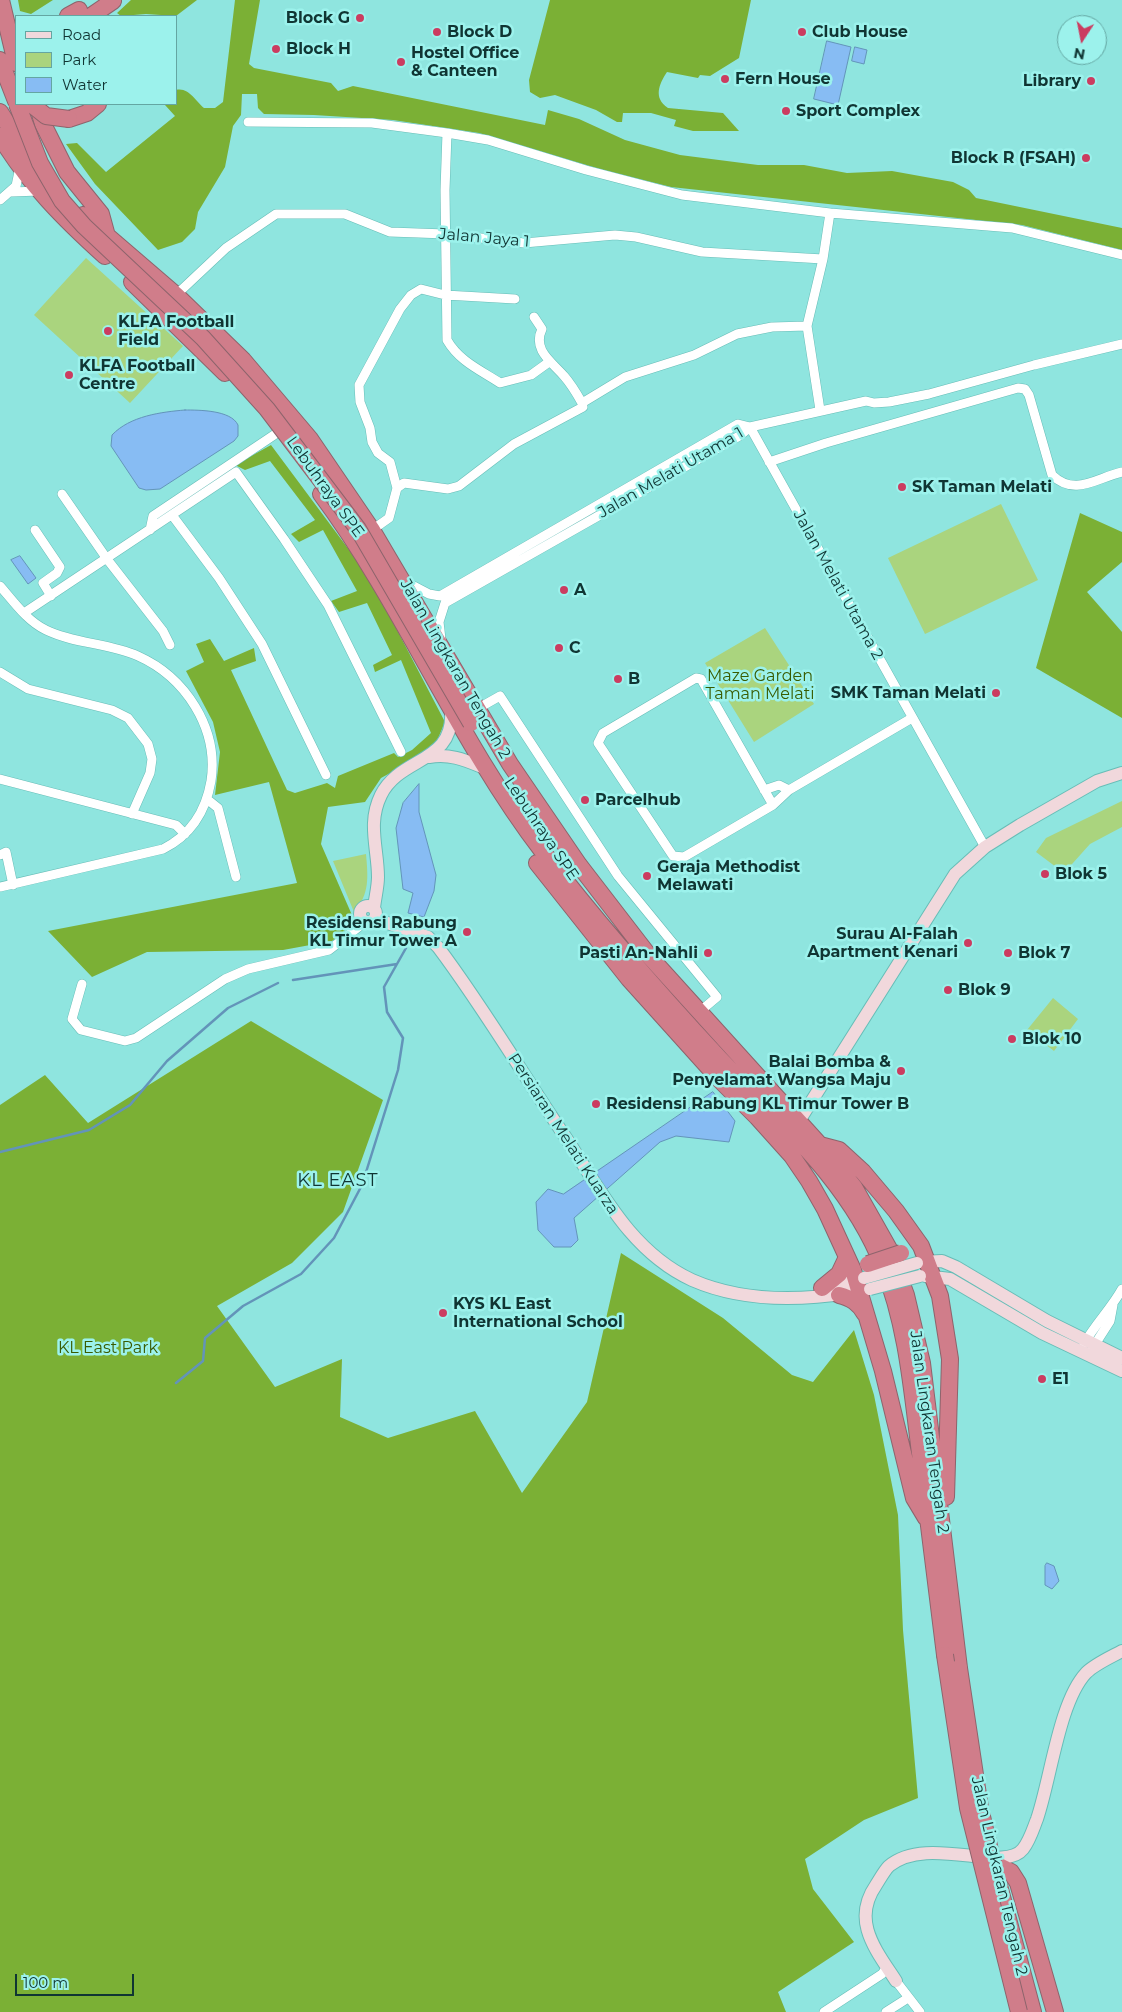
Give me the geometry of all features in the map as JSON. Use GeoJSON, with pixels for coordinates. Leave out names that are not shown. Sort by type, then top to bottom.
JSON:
{"type":"FeatureCollection","features":[{"type":"Feature","properties":{"kind":"highway"},"geometry":{"type":"LineString","coordinates":[[79,14],[113,1]]}},
{"type":"Feature","properties":{"kind":"highway"},"geometry":{"type":"LineString","coordinates":[[3,5],[15,21]]}},
{"type":"Feature","properties":{"kind":"highway"},"geometry":{"type":"LineString","coordinates":[[3,5],[15,59]]}},
{"type":"Feature","properties":{"kind":"highway"},"geometry":{"type":"LineString","coordinates":[[0,33],[15,73]]}},
{"type":"Feature","properties":{"kind":"highway","name":"Lebuhraya SPE"},"geometry":{"type":"LineString","coordinates":[[0,60],[15,97]]}},
{"type":"Feature","properties":{"kind":"highway","name":"Lebuhraya SPE"},"geometry":{"type":"LineString","coordinates":[[18,105],[40,163],[62,201],[84,226],[203,338],[267,410],[313,468],[358,530],[474,716],[540,831],[586,894],[588,907]]}},
{"type":"Feature","properties":{"kind":"highway"},"geometry":{"type":"LineString","coordinates":[[30,105],[46,142],[67,172],[101,214],[107,236]]}},
{"type":"Feature","properties":{"kind":"highway"},"geometry":{"type":"LineString","coordinates":[[31,105],[46,116],[69,119],[87,113],[97,105]]}},
{"type":"Feature","properties":{"kind":"highway"},"geometry":{"type":"LineString","coordinates":[[37,105],[43,124],[67,172]]}},
{"type":"Feature","properties":{"kind":"highway","name":"Jalan Lingkaran Tengah 2"},"geometry":{"type":"LineString","coordinates":[[0,112],[29,158],[65,199],[176,296],[243,360],[304,432],[372,530],[404,581],[443,649],[474,716],[598,892],[698,1013],[820,1145],[854,1187],[869,1211],[889,1249],[906,1295],[922,1363],[959,1668],[980,1808],[1033,2012]]}},
{"type":"Feature","properties":{"kind":"highway","name":"Jalan Lingkaran Tengah 2"},"geometry":{"type":"LineString","coordinates":[[0,136],[20,167],[39,191],[76,230],[105,255],[214,362],[277,433],[354,537],[487,769],[521,820],[588,907],[663,997],[811,1153],[830,1175],[859,1218],[883,1266],[902,1329],[909,1364],[945,1655],[968,1808],[1019,2012]]}},
{"type":"Feature","properties":{"kind":"highway"},"geometry":{"type":"LineString","coordinates":[[521,820],[522,841],[527,848],[629,979],[792,1156],[825,1209],[846,1253],[859,1263],[864,1280],[870,1322],[914,1498],[928,1522]]}},
{"type":"Feature","properties":{"kind":"highway"},"geometry":{"type":"LineString","coordinates":[[820,1145],[839,1150],[863,1172],[896,1211],[924,1260],[940,1296],[950,1359],[945,1554]]}},
{"type":"Feature","properties":{"kind":"highway"},"geometry":{"type":"LineString","coordinates":[[864,1280],[901,1253],[908,1244],[924,1260]]}},
{"type":"Feature","properties":{"kind":"highway"},"geometry":{"type":"LineString","coordinates":[[822,1288],[839,1274],[846,1253]]}},
{"type":"Feature","properties":{"kind":"highway"},"geometry":{"type":"LineString","coordinates":[[839,1295],[850,1298],[861,1306],[870,1322]]}},
{"type":"Feature","properties":{"kind":"highway"},"geometry":{"type":"LineString","coordinates":[[993,1863],[1011,1872],[1018,1883],[1055,2012]]}},
{"type":"Feature","properties":{"kind":"street"},"geometry":{"type":"LineString","coordinates":[[248,122],[372,123],[447,133],[488,140],[586,170],[682,195],[830,213],[1012,228],[1122,255]]}},
{"type":"Feature","properties":{"kind":"street"},"geometry":{"type":"LineString","coordinates":[[447,133],[445,190],[447,340],[453,351],[462,360],[500,383],[531,375],[549,362]]}},
{"type":"Feature","properties":{"kind":"street"},"geometry":{"type":"LineString","coordinates":[[0,200],[12,192],[16,186],[20,167]]}},
{"type":"Feature","properties":{"kind":"street"},"geometry":{"type":"LineString","coordinates":[[12,192],[39,191]]}},
{"type":"Feature","properties":{"kind":"street"},"geometry":{"type":"LineString","coordinates":[[820,410],[806,326],[823,259],[830,213]]}},
{"type":"Feature","properties":{"kind":"street","name":"Jalan Jaya 1"},"geometry":{"type":"LineString","coordinates":[[176,296],[226,248],[276,214],[345,214],[390,232],[446,234],[524,243],[615,235],[636,237],[702,252],[823,259]]}},
{"type":"Feature","properties":{"kind":"street"},"geometry":{"type":"LineString","coordinates":[[372,530],[389,518],[397,488],[390,462],[378,453],[372,442],[370,428],[360,402],[359,385],[400,309],[411,295],[421,289],[445,295],[515,298]]}},
{"type":"Feature","properties":{"kind":"street"},"geometry":{"type":"LineString","coordinates":[[397,488],[404,483],[448,489],[459,486],[514,444],[583,407],[565,376],[549,362],[539,345],[542,329],[534,316]]}},
{"type":"Feature","properties":{"kind":"street"},"geometry":{"type":"LineString","coordinates":[[582,403],[625,377],[694,355],[737,334],[772,327],[806,326]]}},
{"type":"Feature","properties":{"kind":"street"},"geometry":{"type":"LineString","coordinates":[[750,427],[866,401],[874,403],[889,402],[929,394],[1024,367],[1122,344]]}},
{"type":"Feature","properties":{"kind":"street"},"geometry":{"type":"LineString","coordinates":[[769,462],[826,443],[1018,388],[1025,389],[1030,394],[1052,475],[1058,481],[1075,487],[1122,472]]}},
{"type":"Feature","properties":{"kind":"street","name":"Jalan Melati Utama 1"},"geometry":{"type":"LineString","coordinates":[[404,581],[430,594],[440,596],[738,424],[750,427]]}},
{"type":"Feature","properties":{"kind":"street","name":"Jalan Melati Utama 2"},"geometry":{"type":"LineString","coordinates":[[750,427],[985,847]]}},
{"type":"Feature","properties":{"kind":"street","name":"Jalan Melati Utama 1"},"geometry":{"type":"LineString","coordinates":[[443,649],[438,622],[445,603],[741,435],[750,427]]}},
{"type":"Feature","properties":{"kind":"street"},"geometry":{"type":"LineString","coordinates":[[150,530],[153,516],[277,433]]}},
{"type":"Feature","properties":{"kind":"street"},"geometry":{"type":"LineString","coordinates":[[24,613],[236,472],[328,605],[401,752]]}},
{"type":"Feature","properties":{"kind":"street"},"geometry":{"type":"LineString","coordinates":[[62,494],[107,559],[164,631],[170,645]]}},
{"type":"Feature","properties":{"kind":"street"},"geometry":{"type":"LineString","coordinates":[[172,515],[219,578],[262,644],[326,776]]}},
{"type":"Feature","properties":{"kind":"street"},"geometry":{"type":"LineString","coordinates":[[35,530],[60,567],[57,573],[43,583],[50,596]]}},
{"type":"Feature","properties":{"kind":"street"},"geometry":{"type":"LineString","coordinates":[[0,586],[34,623],[49,631],[138,655],[175,679],[200,713],[206,730],[213,768],[208,800],[198,819],[178,842],[163,849],[0,887]]}},
{"type":"Feature","properties":{"kind":"street"},"geometry":{"type":"LineString","coordinates":[[0,672],[28,689],[112,710],[128,718],[148,744],[152,759],[150,773],[132,814]]}},
{"type":"Feature","properties":{"kind":"street"},"geometry":{"type":"LineString","coordinates":[[773,805],[702,679],[696,678],[603,733],[598,743],[673,856],[684,857],[773,805],[790,790],[912,718]]}},
{"type":"Feature","properties":{"kind":"street"},"geometry":{"type":"LineString","coordinates":[[474,716],[500,696],[618,876],[717,997],[698,1013]]}},
{"type":"Feature","properties":{"kind":"street"},"geometry":{"type":"LineString","coordinates":[[82,984],[72,1019],[81,1030],[125,1041],[136,1038],[225,979],[248,969],[329,950],[371,916],[378,880],[373,823],[380,796],[394,778],[426,757],[448,738],[452,722],[451,705]]}},
{"type":"Feature","properties":{"kind":"street"},"geometry":{"type":"LineString","coordinates":[[426,757],[451,756],[487,769]]}},
{"type":"Feature","properties":{"kind":"street"},"geometry":{"type":"LineString","coordinates":[[799,1121],[955,874],[985,847],[1097,781],[1122,773]]}},
{"type":"Feature","properties":{"kind":"street"},"geometry":{"type":"LineString","coordinates":[[0,779],[176,825],[185,834]]}},
{"type":"Feature","properties":{"kind":"street"},"geometry":{"type":"LineString","coordinates":[[764,790],[779,785],[790,790]]}},
{"type":"Feature","properties":{"kind":"street"},"geometry":{"type":"LineString","coordinates":[[208,800],[218,808],[236,877]]}},
{"type":"Feature","properties":{"kind":"street"},"geometry":{"type":"LineString","coordinates":[[0,855],[6,852],[12,885]]}},
{"type":"Feature","properties":{"kind":"street","name":"Persiaran Melati Kuarza"},"geometry":{"type":"LineString","coordinates":[[371,916],[428,937],[438,946],[605,1199],[646,1249],[679,1273],[693,1280],[743,1295],[786,1297],[839,1295],[864,1280]]}},
{"type":"Feature","properties":{"kind":"street"},"geometry":{"type":"LineString","coordinates":[[864,1280],[924,1260],[950,1279],[1042,1333],[1122,1358]]}},
{"type":"Feature","properties":{"kind":"street","name":"Persiaran Melati Kuarza"},"geometry":{"type":"LineString","coordinates":[[786,1297],[864,1280]]}},
{"type":"Feature","properties":{"kind":"street"},"geometry":{"type":"LineString","coordinates":[[1088,1348],[1110,1321],[1114,1305],[1122,1289]]}},
{"type":"Feature","properties":{"kind":"street"},"geometry":{"type":"LineString","coordinates":[[1088,1348],[1122,1371]]}},
{"type":"Feature","properties":{"kind":"street"},"geometry":{"type":"LineString","coordinates":[[920,2012],[896,1981],[869,1934],[865,1918],[866,1906],[872,1890],[888,1866],[909,1856],[928,1852],[985,1858],[1013,1857],[1022,1851],[1029,1840],[1043,1802],[1070,1698],[1087,1672],[1122,1651]]}},
{"type":"Feature","properties":{"kind":"street"},"geometry":{"type":"LineString","coordinates":[[824,2012],[882,1974],[887,1967]]}},
{"type":"Feature","properties":{"kind":"street"},"geometry":{"type":"LineString","coordinates":[[886,2012],[908,1998]]}},
{"type":"Feature","properties":{"kind":"green space"},"geometry":{"type":"Polygon","coordinates":[[[18,0],[53,0],[31,14],[20,11],[18,0]]]}},
{"type":"Feature","properties":{"kind":"green space"},"geometry":{"type":"Polygon","coordinates":[[[131,0],[197,0],[177,15],[120,15],[117,13],[131,0]]]}},
{"type":"Feature","properties":{"kind":"green space"},"geometry":{"type":"Polygon","coordinates":[[[235,0],[260,0],[249,64],[254,68],[331,83],[338,91],[353,86],[545,125],[548,110],[579,119],[625,140],[680,155],[758,165],[804,165],[847,173],[892,171],[953,182],[969,190],[976,198],[1122,228],[1122,250],[1022,225],[671,187],[603,170],[479,133],[393,120],[264,114],[258,108],[257,94],[242,94],[241,115],[233,126],[225,167],[198,212],[195,229],[182,242],[158,250],[95,184],[66,144],[77,143],[106,172],[175,116],[165,105],[178,105],[178,90],[188,93],[204,108],[215,108],[223,102],[235,0]]]}},
{"type":"Feature","properties":{"kind":"green space"},"geometry":{"type":"Polygon","coordinates":[[[550,0],[751,0],[739,58],[710,76],[700,75],[698,78],[667,72],[659,91],[660,100],[668,108],[723,113],[739,131],[693,131],[674,126],[676,120],[651,113],[623,113],[622,122],[617,122],[596,110],[555,95],[540,98],[530,92],[529,80],[550,0]]]}},
{"type":"Feature","properties":{"kind":"green space","name":"KLFA Football Field"},"geometry":{"type":"Polygon","coordinates":[[[86,258],[183,346],[130,403],[34,315],[86,258]]]}},
{"type":"Feature","properties":{"kind":"green space"},"geometry":{"type":"Polygon","coordinates":[[[271,445],[370,578],[445,722],[436,743],[414,760],[381,778],[365,802],[328,807],[321,844],[355,922],[332,941],[283,950],[147,952],[92,977],[48,931],[297,883],[269,782],[215,795],[220,752],[213,722],[186,671],[204,662],[196,644],[210,639],[224,661],[254,648],[256,661],[231,670],[287,790],[295,793],[327,783],[335,788],[338,776],[394,753],[398,757],[412,750],[431,733],[401,660],[375,672],[373,665],[392,655],[367,603],[339,612],[331,601],[357,591],[323,530],[299,542],[291,534],[315,520],[270,461],[245,470],[235,465],[271,445]]]}},
{"type":"Feature","properties":{"kind":"green space"},"geometry":{"type":"Polygon","coordinates":[[[1001,504],[1038,580],[925,634],[888,558],[1001,504]]]}},
{"type":"Feature","properties":{"kind":"green space"},"geometry":{"type":"Polygon","coordinates":[[[1080,513],[1122,532],[1122,562],[1087,592],[1122,632],[1122,718],[1036,668],[1080,513]]]}},
{"type":"Feature","properties":{"kind":"green space","name":"Maze Garden Taman Melati"},"geometry":{"type":"Polygon","coordinates":[[[765,628],[814,704],[754,742],[705,663],[765,628]]]}},
{"type":"Feature","properties":{"kind":"green space"},"geometry":{"type":"Polygon","coordinates":[[[1122,801],[1122,827],[1090,844],[1064,873],[1036,852],[1046,838],[1122,801]]]}},
{"type":"Feature","properties":{"kind":"green space"},"geometry":{"type":"Polygon","coordinates":[[[366,854],[367,885],[363,899],[354,912],[333,861],[366,854]]]}},
{"type":"Feature","properties":{"kind":"green space"},"geometry":{"type":"Polygon","coordinates":[[[1053,998],[1078,1019],[1054,1051],[1027,1030],[1053,998]]]}},
{"type":"Feature","properties":{"kind":"green space","name":"KL East Park"},"geometry":{"type":"Polygon","coordinates":[[[251,1021],[383,1100],[343,1212],[292,1263],[217,1306],[275,1387],[342,1359],[340,1417],[388,1438],[475,1411],[522,1493],[587,1402],[621,1253],[723,1318],[792,1375],[813,1382],[854,1330],[874,1395],[898,1515],[903,1630],[918,1798],[864,1820],[805,1859],[813,1889],[854,1942],[778,1992],[786,2012],[0,2012],[0,1105],[45,1075],[88,1123],[251,1021]]]}},
{"type":"Feature","properties":{"kind":"water"},"geometry":{"type":"Polygon","coordinates":[[[827,41],[851,47],[838,105],[814,99],[827,41]]]}},
{"type":"Feature","properties":{"kind":"water"},"geometry":{"type":"Polygon","coordinates":[[[855,47],[867,50],[864,64],[852,61],[855,47]]]}},
{"type":"Feature","properties":{"kind":"water"},"geometry":{"type":"Polygon","coordinates":[[[185,410],[214,412],[229,416],[238,425],[238,436],[234,441],[160,489],[146,490],[139,488],[111,446],[112,435],[137,419],[166,412],[185,410]]]}},
{"type":"Feature","properties":{"kind":"water"},"geometry":{"type":"Polygon","coordinates":[[[20,556],[36,578],[28,584],[11,560],[20,556]]]}},
{"type":"Feature","properties":{"kind":"water"},"geometry":{"type":"Polygon","coordinates":[[[419,784],[419,812],[436,875],[434,891],[424,917],[408,913],[413,893],[403,889],[396,828],[403,803],[419,784]]]}},
{"type":"Feature","properties":{"kind":"water"},"geometry":{"type":"Polygon","coordinates":[[[713,1092],[735,1121],[729,1142],[676,1136],[660,1142],[574,1218],[578,1240],[571,1247],[554,1247],[538,1230],[536,1202],[548,1189],[563,1194],[713,1092]]]}},
{"type":"Feature","properties":{"kind":"water"},"geometry":{"type":"Polygon","coordinates":[[[1047,1563],[1054,1566],[1059,1581],[1052,1589],[1045,1585],[1045,1566],[1047,1563]]]}},
{"type":"Feature","properties":{"kind":"waterway"},"geometry":{"type":"LineString","coordinates":[[176,1383],[203,1361],[205,1338],[243,1306],[301,1274],[334,1238],[362,1185],[398,1070],[403,1038],[387,1012],[384,987],[406,948]]}},
{"type":"Feature","properties":{"kind":"waterway"},"geometry":{"type":"LineString","coordinates":[[293,980],[397,964]]}},
{"type":"Feature","properties":{"kind":"waterway"},"geometry":{"type":"LineString","coordinates":[[0,1152],[89,1130],[130,1105],[167,1061],[228,1008],[278,983]]}},
{"type":"Feature","properties":{"kind":"place","name":"Block G"},"geometry":{"type":"Point","coordinates":[360,18]}},
{"type":"Feature","properties":{"kind":"place","name":"Block D"},"geometry":{"type":"Point","coordinates":[437,32]}},
{"type":"Feature","properties":{"kind":"place","name":"Club House"},"geometry":{"type":"Point","coordinates":[802,32]}},
{"type":"Feature","properties":{"kind":"place","name":"Block H"},"geometry":{"type":"Point","coordinates":[276,49]}},
{"type":"Feature","properties":{"kind":"place","name":"Hostel Office & Canteen"},"geometry":{"type":"Point","coordinates":[401,62]}},
{"type":"Feature","properties":{"kind":"place","name":"Fern House"},"geometry":{"type":"Point","coordinates":[725,79]}},
{"type":"Feature","properties":{"kind":"place","name":"Library"},"geometry":{"type":"Point","coordinates":[1091,81]}},
{"type":"Feature","properties":{"kind":"place","name":"Sport Complex"},"geometry":{"type":"Point","coordinates":[786,111]}},
{"type":"Feature","properties":{"kind":"place","name":"Block R (FSAH)"},"geometry":{"type":"Point","coordinates":[1086,158]}},
{"type":"Feature","properties":{"kind":"place","name":"KLFA Football Field"},"geometry":{"type":"Point","coordinates":[108,331]}},
{"type":"Feature","properties":{"kind":"place","name":"KLFA Football Centre"},"geometry":{"type":"Point","coordinates":[69,375]}},
{"type":"Feature","properties":{"kind":"place","name":"SK Taman Melati"},"geometry":{"type":"Point","coordinates":[902,487]}},
{"type":"Feature","properties":{"kind":"place","name":"A"},"geometry":{"type":"Point","coordinates":[564,590]}},
{"type":"Feature","properties":{"kind":"place","name":"C"},"geometry":{"type":"Point","coordinates":[559,648]}},
{"type":"Feature","properties":{"kind":"place","name":"B"},"geometry":{"type":"Point","coordinates":[618,679]}},
{"type":"Feature","properties":{"kind":"place","name":"SMK Taman Melati"},"geometry":{"type":"Point","coordinates":[996,693]}},
{"type":"Feature","properties":{"kind":"place","name":"Parcelhub"},"geometry":{"type":"Point","coordinates":[585,800]}},
{"type":"Feature","properties":{"kind":"place","name":"Blok 5"},"geometry":{"type":"Point","coordinates":[1045,874]}},
{"type":"Feature","properties":{"kind":"place","name":"Geraja Methodist Melawati"},"geometry":{"type":"Point","coordinates":[647,876]}},
{"type":"Feature","properties":{"kind":"place","name":"Residensi Rabung KL Timur Tower A"},"geometry":{"type":"Point","coordinates":[467,932]}},
{"type":"Feature","properties":{"kind":"place","name":"Surau Al-Falah Apartment Kenari"},"geometry":{"type":"Point","coordinates":[968,943]}},
{"type":"Feature","properties":{"kind":"place","name":"Pasti An-Nahli"},"geometry":{"type":"Point","coordinates":[708,953]}},
{"type":"Feature","properties":{"kind":"place","name":"Blok 7"},"geometry":{"type":"Point","coordinates":[1008,953]}},
{"type":"Feature","properties":{"kind":"place","name":"Blok 9"},"geometry":{"type":"Point","coordinates":[948,990]}},
{"type":"Feature","properties":{"kind":"place","name":"Blok 10"},"geometry":{"type":"Point","coordinates":[1012,1039]}},
{"type":"Feature","properties":{"kind":"place","name":"Balai Bomba & Penyelamat Wangsa Maju"},"geometry":{"type":"Point","coordinates":[901,1071]}},
{"type":"Feature","properties":{"kind":"place","name":"Residensi Rabung KL Timur Tower B"},"geometry":{"type":"Point","coordinates":[596,1104]}},
{"type":"Feature","properties":{"kind":"place","name":"KYS KL East International School"},"geometry":{"type":"Point","coordinates":[443,1313]}},
{"type":"Feature","properties":{"kind":"place","name":"E1"},"geometry":{"type":"Point","coordinates":[1042,1379]}},
{"type":"Feature","properties":{"kind":"district","name":"KL EAST"},"geometry":{"type":"Point","coordinates":[338,1181]}}]}
